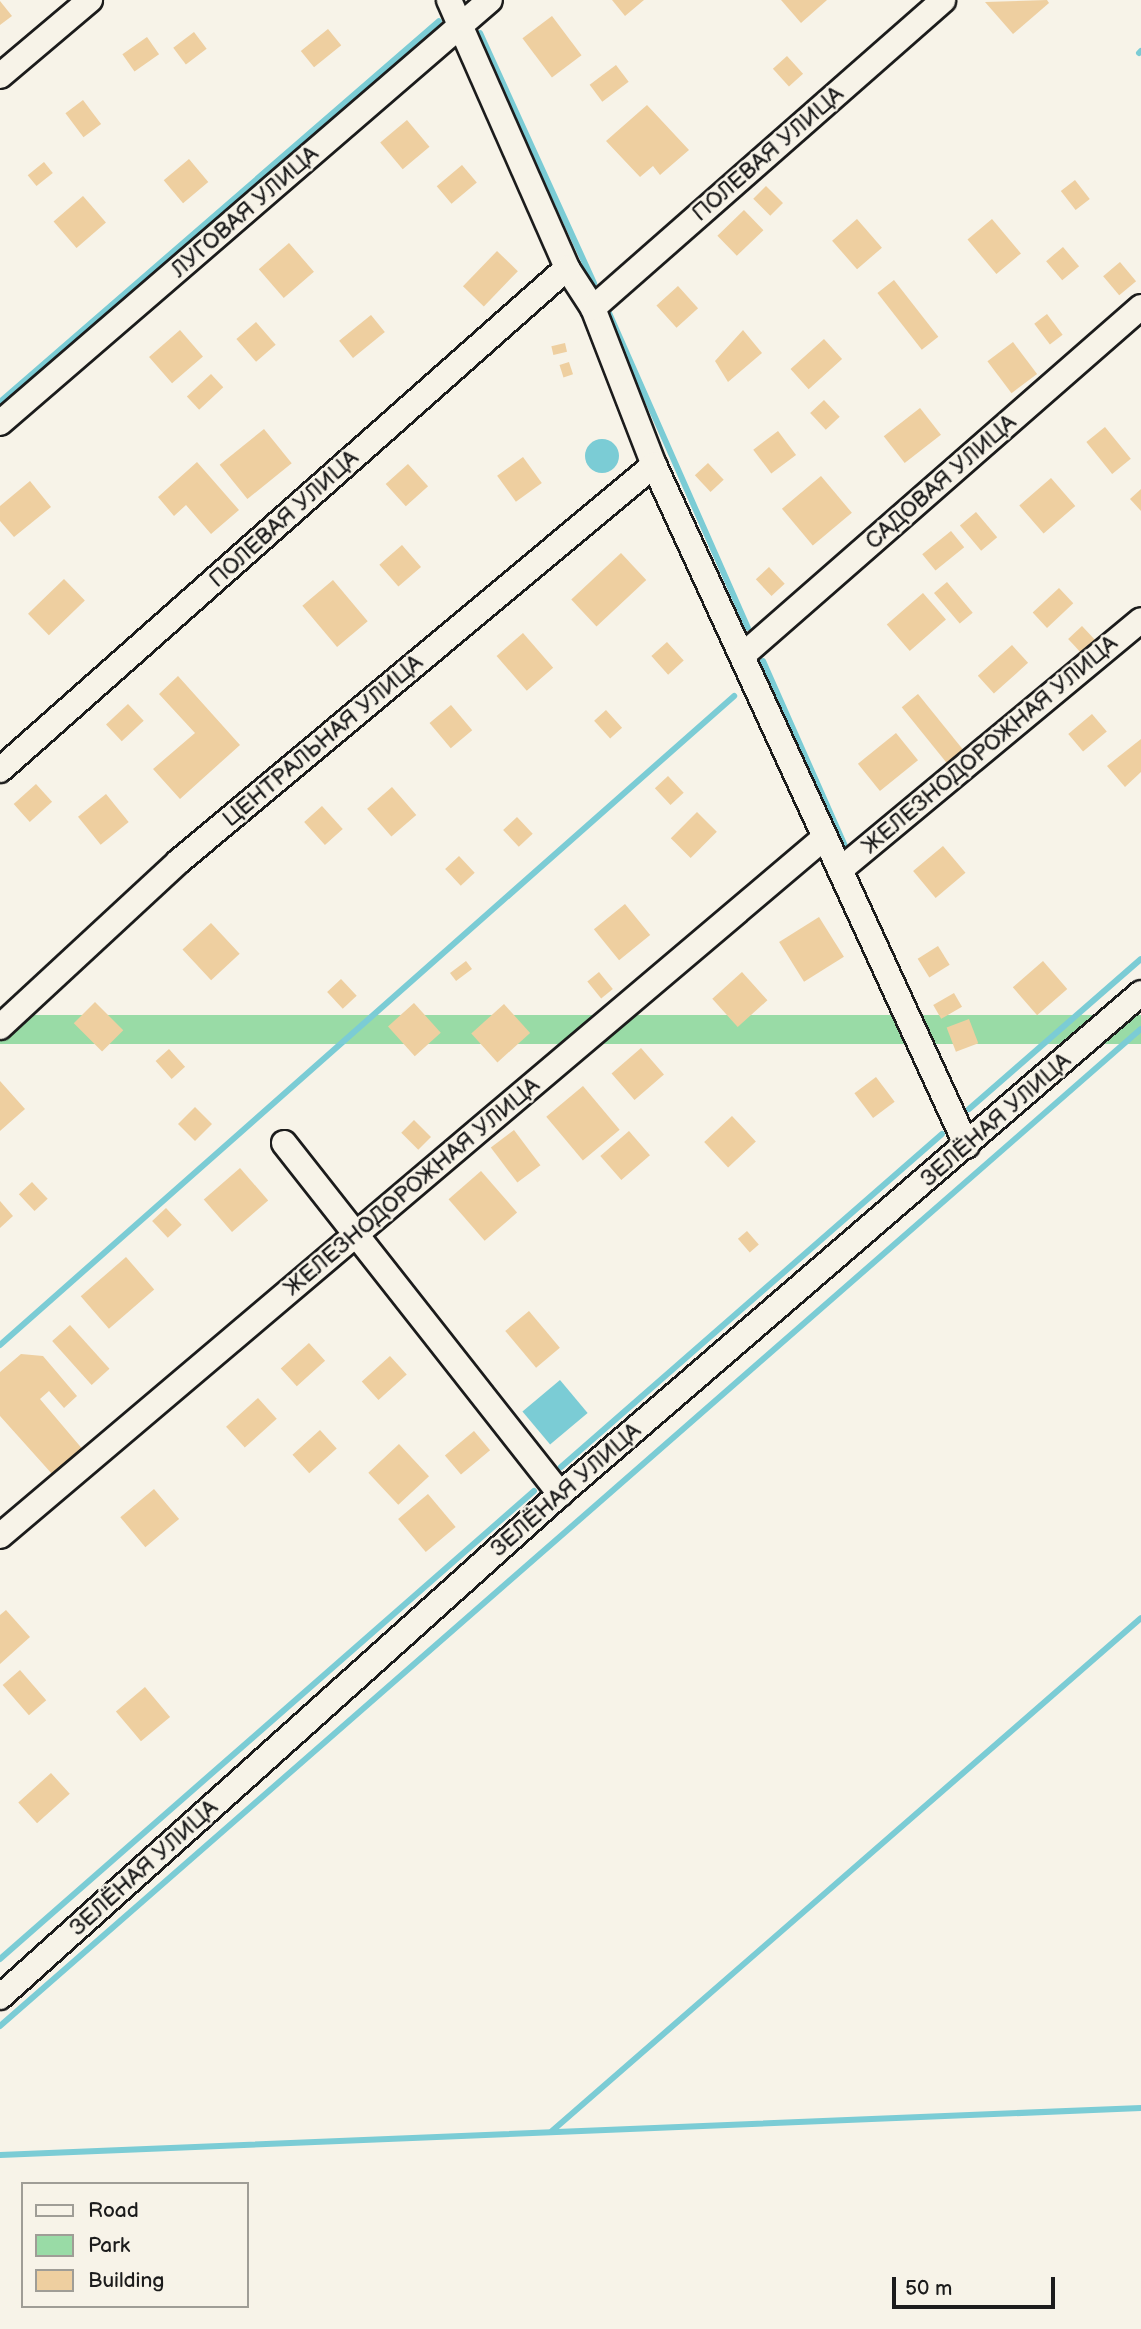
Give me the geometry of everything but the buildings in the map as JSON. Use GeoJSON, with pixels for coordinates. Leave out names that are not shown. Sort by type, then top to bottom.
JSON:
{"type":"FeatureCollection","features":[{"type":"Feature","properties":{"kind":"street"},"geometry":{"type":"LineString","coordinates":[[0,76],[90,0]]}},
{"type":"Feature","properties":{"kind":"street"},"geometry":{"type":"LineString","coordinates":[[449,0],[567,268],[593,307],[654,465],[967,1146]]}},
{"type":"Feature","properties":{"kind":"street","name":"ЛУГОВАЯ УЛИЦА"},"geometry":{"type":"LineString","coordinates":[[0,423],[489,0]]}},
{"type":"Feature","properties":{"kind":"street","name":"ПОЛЕВАЯ УЛИЦА"},"geometry":{"type":"LineString","coordinates":[[593,307],[943,0]]}},
{"type":"Feature","properties":{"kind":"street","name":"ПОЛЕВАЯ УЛИЦА"},"geometry":{"type":"LineString","coordinates":[[0,770],[567,268]]}},
{"type":"Feature","properties":{"kind":"street","name":"САДОВАЯ УЛИЦА"},"geometry":{"type":"LineString","coordinates":[[741,656],[1141,307]]}},
{"type":"Feature","properties":{"kind":"street","name":"ЦЕНТРАЛЬНАЯ УЛИЦА"},"geometry":{"type":"LineString","coordinates":[[0,1027],[178,862],[654,465]]}},
{"type":"Feature","properties":{"kind":"street","name":"ЖЕЛЕЗНОДОРОЖНАЯ УЛИЦА"},"geometry":{"type":"LineString","coordinates":[[840,870],[1141,620]]}},
{"type":"Feature","properties":{"kind":"street","name":"ЖЕЛЕЗНОДОРОЖНАЯ УЛИЦА"},"geometry":{"type":"LineString","coordinates":[[0,1536],[824,838]]}},
{"type":"Feature","properties":{"kind":"street","name":"ЗЕЛЁНАЯ УЛИЦА"},"geometry":{"type":"LineString","coordinates":[[0,1997],[560,1494],[967,1146],[1141,993]]}},
{"type":"Feature","properties":{"kind":"street"},"geometry":{"type":"LineString","coordinates":[[284,1143],[560,1494]]}},
{"type":"Feature","properties":{"kind":"green space"},"geometry":{"type":"Polygon","coordinates":[[[0,1015],[1141,1015],[1141,1044],[0,1044],[0,1015]]]}},
{"type":"Feature","properties":{"kind":"water"},"geometry":{"type":"Polygon","coordinates":[[[602,439],[614,444],[619,456],[614,468],[602,473],[590,468],[585,456],[590,444],[602,439]]]}},
{"type":"Feature","properties":{"kind":"water"},"geometry":{"type":"Polygon","coordinates":[[[560,1380],[588,1413],[550,1444],[522,1411],[560,1380]]]}},
{"type":"Feature","properties":{"kind":"waterway"},"geometry":{"type":"LineString","coordinates":[[0,402],[439,21]]}},
{"type":"Feature","properties":{"kind":"waterway"},"geometry":{"type":"LineString","coordinates":[[480,33],[594,283]]}},
{"type":"Feature","properties":{"kind":"waterway"},"geometry":{"type":"LineString","coordinates":[[609,313],[748,628]]}},
{"type":"Feature","properties":{"kind":"waterway"},"geometry":{"type":"LineString","coordinates":[[763,661],[845,846]]}},
{"type":"Feature","properties":{"kind":"waterway"},"geometry":{"type":"LineString","coordinates":[[0,1345],[734,696]]}},
{"type":"Feature","properties":{"kind":"waterway"},"geometry":{"type":"LineString","coordinates":[[969,1109],[1141,959]]}},
{"type":"Feature","properties":{"kind":"waterway"},"geometry":{"type":"LineString","coordinates":[[0,2026],[1141,1029]]}},
{"type":"Feature","properties":{"kind":"waterway"},"geometry":{"type":"LineString","coordinates":[[561,1467],[942,1134]]}},
{"type":"Feature","properties":{"kind":"waterway"},"geometry":{"type":"LineString","coordinates":[[0,1959],[534,1491]]}},
{"type":"Feature","properties":{"kind":"waterway"},"geometry":{"type":"LineString","coordinates":[[552,2131],[1141,1618]]}},
{"type":"Feature","properties":{"kind":"waterway"},"geometry":{"type":"LineString","coordinates":[[0,2155],[1141,2108]]}}]}
